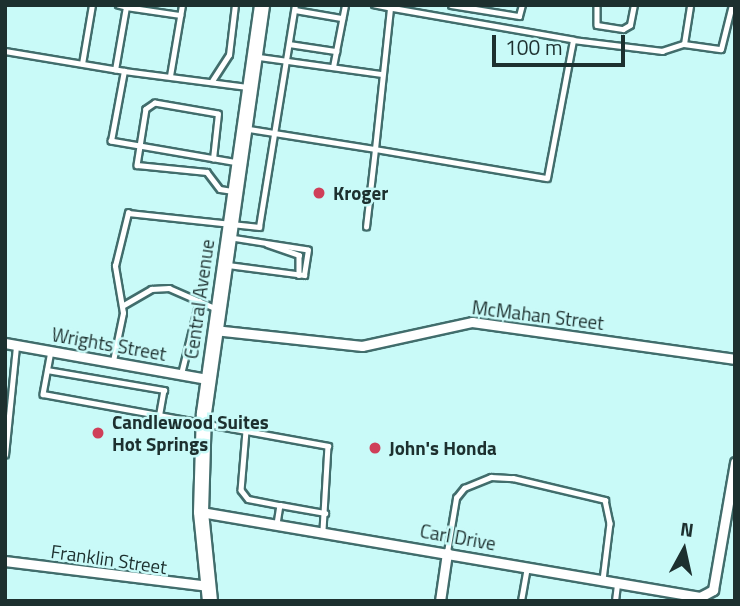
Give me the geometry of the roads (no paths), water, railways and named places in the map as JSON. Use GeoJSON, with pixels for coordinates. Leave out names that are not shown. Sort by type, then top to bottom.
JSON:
{"type":"FeatureCollection","features":[{"type":"Feature","properties":{"kind":"main road","name":"Central Avenue"},"geometry":{"type":"LineString","coordinates":[[209,593],[201,512],[207,379],[262,5]]}},
{"type":"Feature","properties":{"kind":"street","name":"McMahan Street"},"geometry":{"type":"LineString","coordinates":[[214,330],[362,346],[472,323],[735,359]]}},
{"type":"Feature","properties":{"kind":"street","name":"Wrights Street"},"geometry":{"type":"LineString","coordinates":[[5,343],[207,379]]}},
{"type":"Feature","properties":{"kind":"street","name":"Carl Drive"},"geometry":{"type":"LineString","coordinates":[[201,512],[617,583],[708,595],[734,467]]}},
{"type":"Feature","properties":{"kind":"street"},"geometry":{"type":"LineString","coordinates":[[440,601],[447,553]]}},
{"type":"Feature","properties":{"kind":"street","name":"Franklin Street"},"geometry":{"type":"LineString","coordinates":[[5,561],[209,593]]}},
{"type":"Feature","properties":{"kind":"lane"},"geometry":{"type":"LineString","coordinates":[[82,64],[92,5]]}},
{"type":"Feature","properties":{"kind":"lane"},"geometry":{"type":"LineString","coordinates":[[118,5],[180,15]]}},
{"type":"Feature","properties":{"kind":"lane"},"geometry":{"type":"LineString","coordinates":[[170,76],[182,5]]}},
{"type":"Feature","properties":{"kind":"lane"},"geometry":{"type":"LineString","coordinates":[[212,81],[229,55],[235,5]]}},
{"type":"Feature","properties":{"kind":"lane"},"geometry":{"type":"LineString","coordinates":[[333,67],[345,5]]}},
{"type":"Feature","properties":{"kind":"lane"},"geometry":{"type":"LineString","coordinates":[[374,5],[573,40],[662,51],[684,44],[721,49],[732,5]]}},
{"type":"Feature","properties":{"kind":"lane"},"geometry":{"type":"LineString","coordinates":[[451,5],[519,16],[522,5]]}},
{"type":"Feature","properties":{"kind":"lane"},"geometry":{"type":"LineString","coordinates":[[597,5],[597,25],[623,29],[630,25],[634,5]]}},
{"type":"Feature","properties":{"kind":"lane"},"geometry":{"type":"LineString","coordinates":[[684,44],[690,5]]}},
{"type":"Feature","properties":{"kind":"lane"},"geometry":{"type":"LineString","coordinates":[[115,70],[126,7]]}},
{"type":"Feature","properties":{"kind":"lane"},"geometry":{"type":"LineString","coordinates":[[113,362],[122,306],[114,276],[128,213],[259,227],[295,8],[342,18]]}},
{"type":"Feature","properties":{"kind":"lane"},"geometry":{"type":"LineString","coordinates":[[366,228],[390,8]]}},
{"type":"Feature","properties":{"kind":"lane"},"geometry":{"type":"LineString","coordinates":[[244,128],[547,178],[573,40]]}},
{"type":"Feature","properties":{"kind":"lane"},"geometry":{"type":"LineString","coordinates":[[289,44],[336,51]]}},
{"type":"Feature","properties":{"kind":"lane"},"geometry":{"type":"LineString","coordinates":[[5,51],[115,70],[250,88]]}},
{"type":"Feature","properties":{"kind":"lane"},"geometry":{"type":"LineString","coordinates":[[255,57],[382,74]]}},
{"type":"Feature","properties":{"kind":"lane"},"geometry":{"type":"LineString","coordinates":[[124,71],[111,141],[239,163]]}},
{"type":"Feature","properties":{"kind":"lane"},"geometry":{"type":"LineString","coordinates":[[213,159],[218,114],[149,105],[137,165],[207,172],[220,189],[235,191]]}},
{"type":"Feature","properties":{"kind":"lane"},"geometry":{"type":"LineString","coordinates":[[224,264],[304,275],[308,250],[228,237]]}},
{"type":"Feature","properties":{"kind":"lane"},"geometry":{"type":"LineString","coordinates":[[266,243],[299,255],[299,275]]}},
{"type":"Feature","properties":{"kind":"lane"},"geometry":{"type":"LineString","coordinates":[[122,306],[151,289],[188,292],[199,301],[218,309]]}},
{"type":"Feature","properties":{"kind":"lane"},"geometry":{"type":"LineString","coordinates":[[181,374],[199,301]]}},
{"type":"Feature","properties":{"kind":"lane"},"geometry":{"type":"LineString","coordinates":[[5,455],[14,413],[8,399],[16,345]]}},
{"type":"Feature","properties":{"kind":"lane"},"geometry":{"type":"LineString","coordinates":[[51,351],[43,394],[328,446],[323,531]]}},
{"type":"Feature","properties":{"kind":"lane"},"geometry":{"type":"LineString","coordinates":[[5,365],[13,367]]}},
{"type":"Feature","properties":{"kind":"lane"},"geometry":{"type":"LineString","coordinates":[[47,370],[164,390],[159,416]]}},
{"type":"Feature","properties":{"kind":"lane"},"geometry":{"type":"LineString","coordinates":[[246,431],[241,490],[248,499],[325,513]]}},
{"type":"Feature","properties":{"kind":"lane"},"geometry":{"type":"LineString","coordinates":[[447,553],[456,498],[464,488],[491,477],[513,478],[604,500],[610,523],[603,580]]}},
{"type":"Feature","properties":{"kind":"lane"},"geometry":{"type":"LineString","coordinates":[[277,523],[280,505]]}},
{"type":"Feature","properties":{"kind":"lane"},"geometry":{"type":"LineString","coordinates":[[521,601],[527,567]]}},
{"type":"Feature","properties":{"kind":"lane"},"geometry":{"type":"LineString","coordinates":[[614,601],[617,583]]}},
{"type":"Feature","properties":{"kind":"place","name":"Kroger"},"geometry":{"type":"Point","coordinates":[319,193]}},
{"type":"Feature","properties":{"kind":"place","name":"Candlewood Suites Hot Springs"},"geometry":{"type":"Point","coordinates":[98,433]}},
{"type":"Feature","properties":{"kind":"place","name":"John's Honda"},"geometry":{"type":"Point","coordinates":[375,448]}}]}
